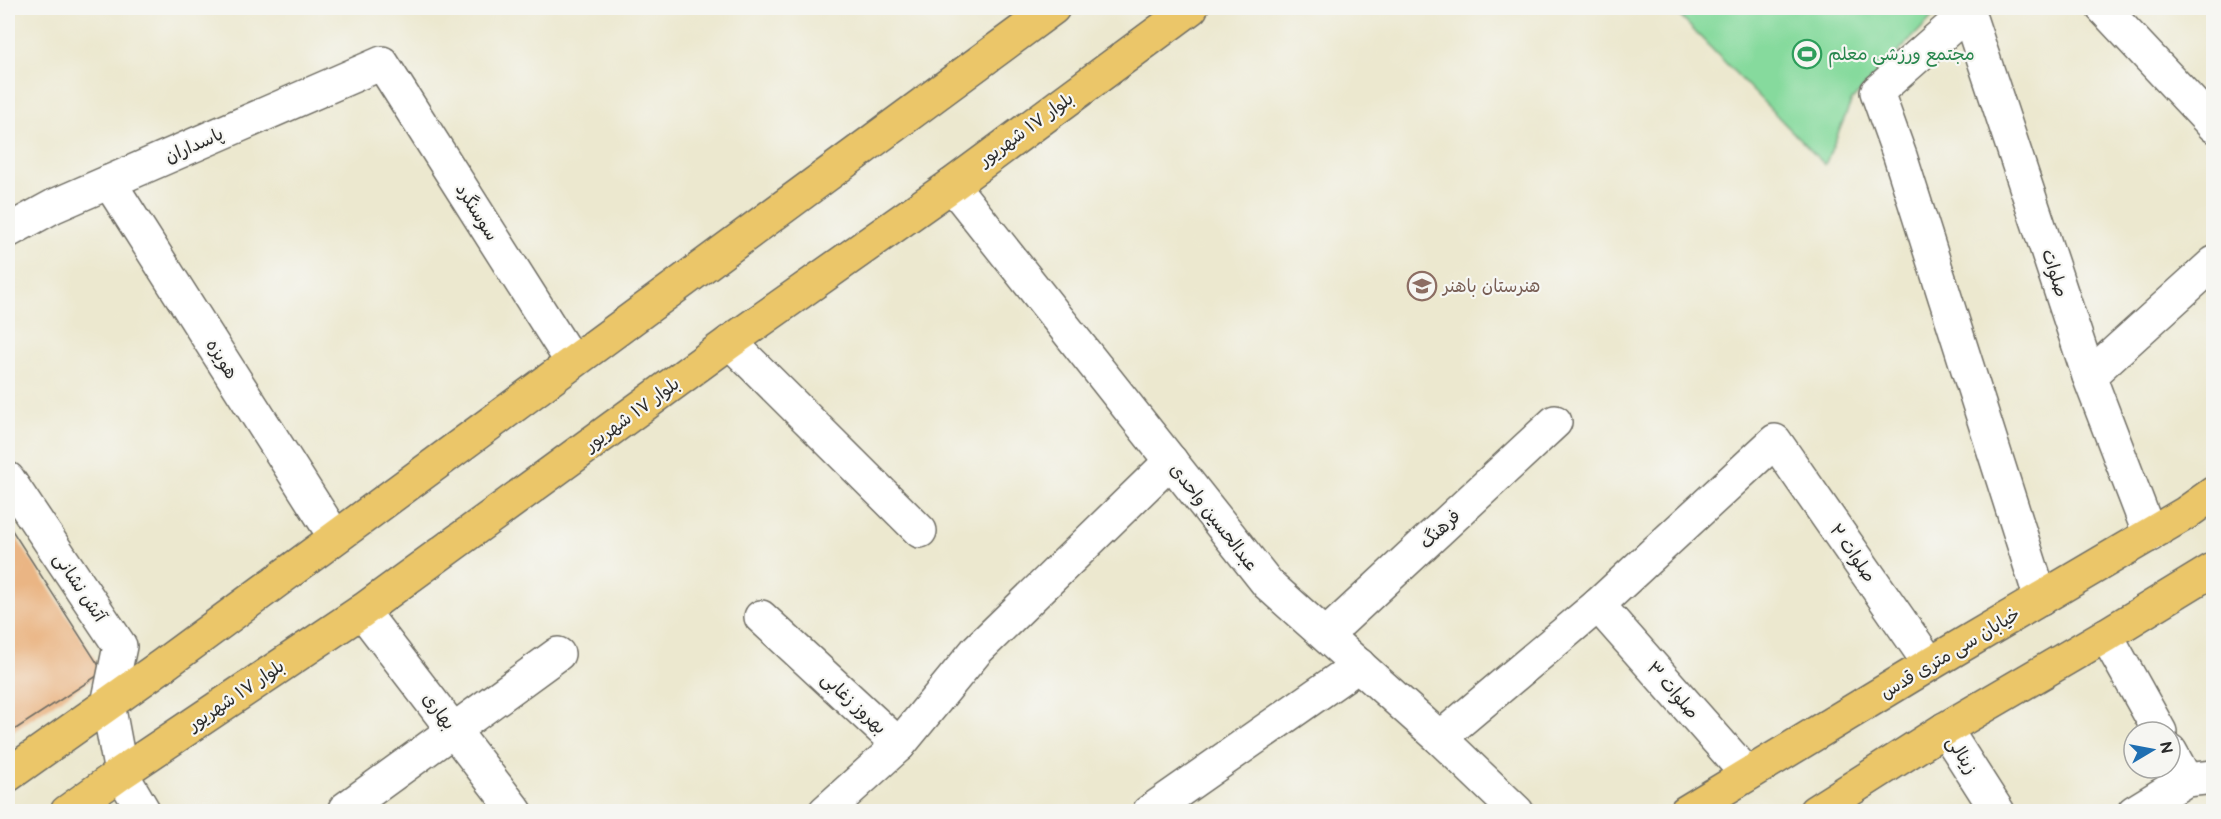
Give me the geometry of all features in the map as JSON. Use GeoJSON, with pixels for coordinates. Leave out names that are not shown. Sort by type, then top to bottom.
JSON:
{"type":"FeatureCollection","features":[{"type":"Feature","properties":{"kind":"main road"},"geometry":{"type":"LineString","coordinates":[[8,775],[108,704],[1053,8]]}},
{"type":"Feature","properties":{"kind":"main road","name":"بلوار ١٧ شهریور"},"geometry":{"type":"LineString","coordinates":[[67,812],[121,773],[362,611],[1191,8]]}},
{"type":"Feature","properties":{"kind":"main road","name":"خیابان سی متری قدس"},"geometry":{"type":"LineString","coordinates":[[1686,812],[1930,664],[2150,535],[2214,493]]}},
{"type":"Feature","properties":{"kind":"main road"},"geometry":{"type":"LineString","coordinates":[[1815,812],[1945,729],[2214,569]]}},
{"type":"Feature","properties":{"kind":"street"},"geometry":{"type":"LineString","coordinates":[[2103,8],[2214,126]]}},
{"type":"Feature","properties":{"kind":"street"},"geometry":{"type":"LineString","coordinates":[[1969,10],[1877,92],[1900,156],[2041,599]]}},
{"type":"Feature","properties":{"kind":"street","name":"صلوات"},"geometry":{"type":"LineString","coordinates":[[1969,10],[2089,376],[2150,535]]}},
{"type":"Feature","properties":{"kind":"street","name":"سوسنگرد"},"geometry":{"type":"LineString","coordinates":[[382,63],[572,362]]}},
{"type":"Feature","properties":{"kind":"street","name":"پاسداران"},"geometry":{"type":"LineString","coordinates":[[8,231],[54,206],[382,63]]}},
{"type":"Feature","properties":{"kind":"street","name":"هویزه"},"geometry":{"type":"LineString","coordinates":[[109,182],[335,537]]}},
{"type":"Feature","properties":{"kind":"street","name":"عبدالحسین واحدی"},"geometry":{"type":"LineString","coordinates":[[952,184],[1268,584],[1440,738],[1517,812]]}},
{"type":"Feature","properties":{"kind":"street"},"geometry":{"type":"LineString","coordinates":[[2089,376],[2214,263]]}},
{"type":"Feature","properties":{"kind":"street"},"geometry":{"type":"LineString","coordinates":[[730,342],[920,531]]}},
{"type":"Feature","properties":{"kind":"street","name":"فرهنگ"},"geometry":{"type":"LineString","coordinates":[[1326,635],[1555,422]]}},
{"type":"Feature","properties":{"kind":"street","name":"صلوات ۲"},"geometry":{"type":"LineString","coordinates":[[1598,605],[1775,441],[1930,664]]}},
{"type":"Feature","properties":{"kind":"street"},"geometry":{"type":"LineString","coordinates":[[900,745],[977,650],[1171,461]]}},
{"type":"Feature","properties":{"kind":"street","name":"آتش نشانی"},"geometry":{"type":"LineString","coordinates":[[8,479],[120,646],[108,704]]}},
{"type":"Feature","properties":{"kind":"street"},"geometry":{"type":"LineString","coordinates":[[1440,738],[1598,605]]}},
{"type":"Feature","properties":{"kind":"street","name":"صلوات ۳"},"geometry":{"type":"LineString","coordinates":[[1598,605],[1747,774]]}},
{"type":"Feature","properties":{"kind":"street","name":"بهاری"},"geometry":{"type":"LineString","coordinates":[[362,611],[516,812]]}},
{"type":"Feature","properties":{"kind":"street","name":"بهروز زغابی"},"geometry":{"type":"LineString","coordinates":[[761,617],[900,745],[825,812]]}},
{"type":"Feature","properties":{"kind":"street"},"geometry":{"type":"LineString","coordinates":[[2106,635],[2153,720]]}},
{"type":"Feature","properties":{"kind":"street"},"geometry":{"type":"LineString","coordinates":[[345,809],[558,654]]}},
{"type":"Feature","properties":{"kind":"street"},"geometry":{"type":"LineString","coordinates":[[1149,812],[1359,665]]}},
{"type":"Feature","properties":{"kind":"street"},"geometry":{"type":"LineString","coordinates":[[108,704],[121,773],[144,812]]}},
{"type":"Feature","properties":{"kind":"street","name":"زینالی"},"geometry":{"type":"LineString","coordinates":[[1945,729],[1998,812]]}},
{"type":"Feature","properties":{"kind":"street"},"geometry":{"type":"LineString","coordinates":[[2134,812],[2200,779],[2182,762]]}},
{"type":"Feature","properties":{"kind":"green space","name":"مجتمع ورزشی معلم"},"geometry":{"type":"Polygon","coordinates":[[[1672,8],[1941,8],[1852,100],[1825,165],[1672,8]]]}},
{"type":"Feature","properties":{"kind":"building"},"geometry":{"type":"Polygon","coordinates":[[[8,524],[103,672],[8,734],[8,524]]]}},
{"type":"Feature","properties":{"kind":"place","name":"مجتمع ورزشی معلم"},"geometry":{"type":"Point","coordinates":[1807,54]}},
{"type":"Feature","properties":{"kind":"place","name":"هنرستان باهنر"},"geometry":{"type":"Point","coordinates":[1422,286]}}]}
